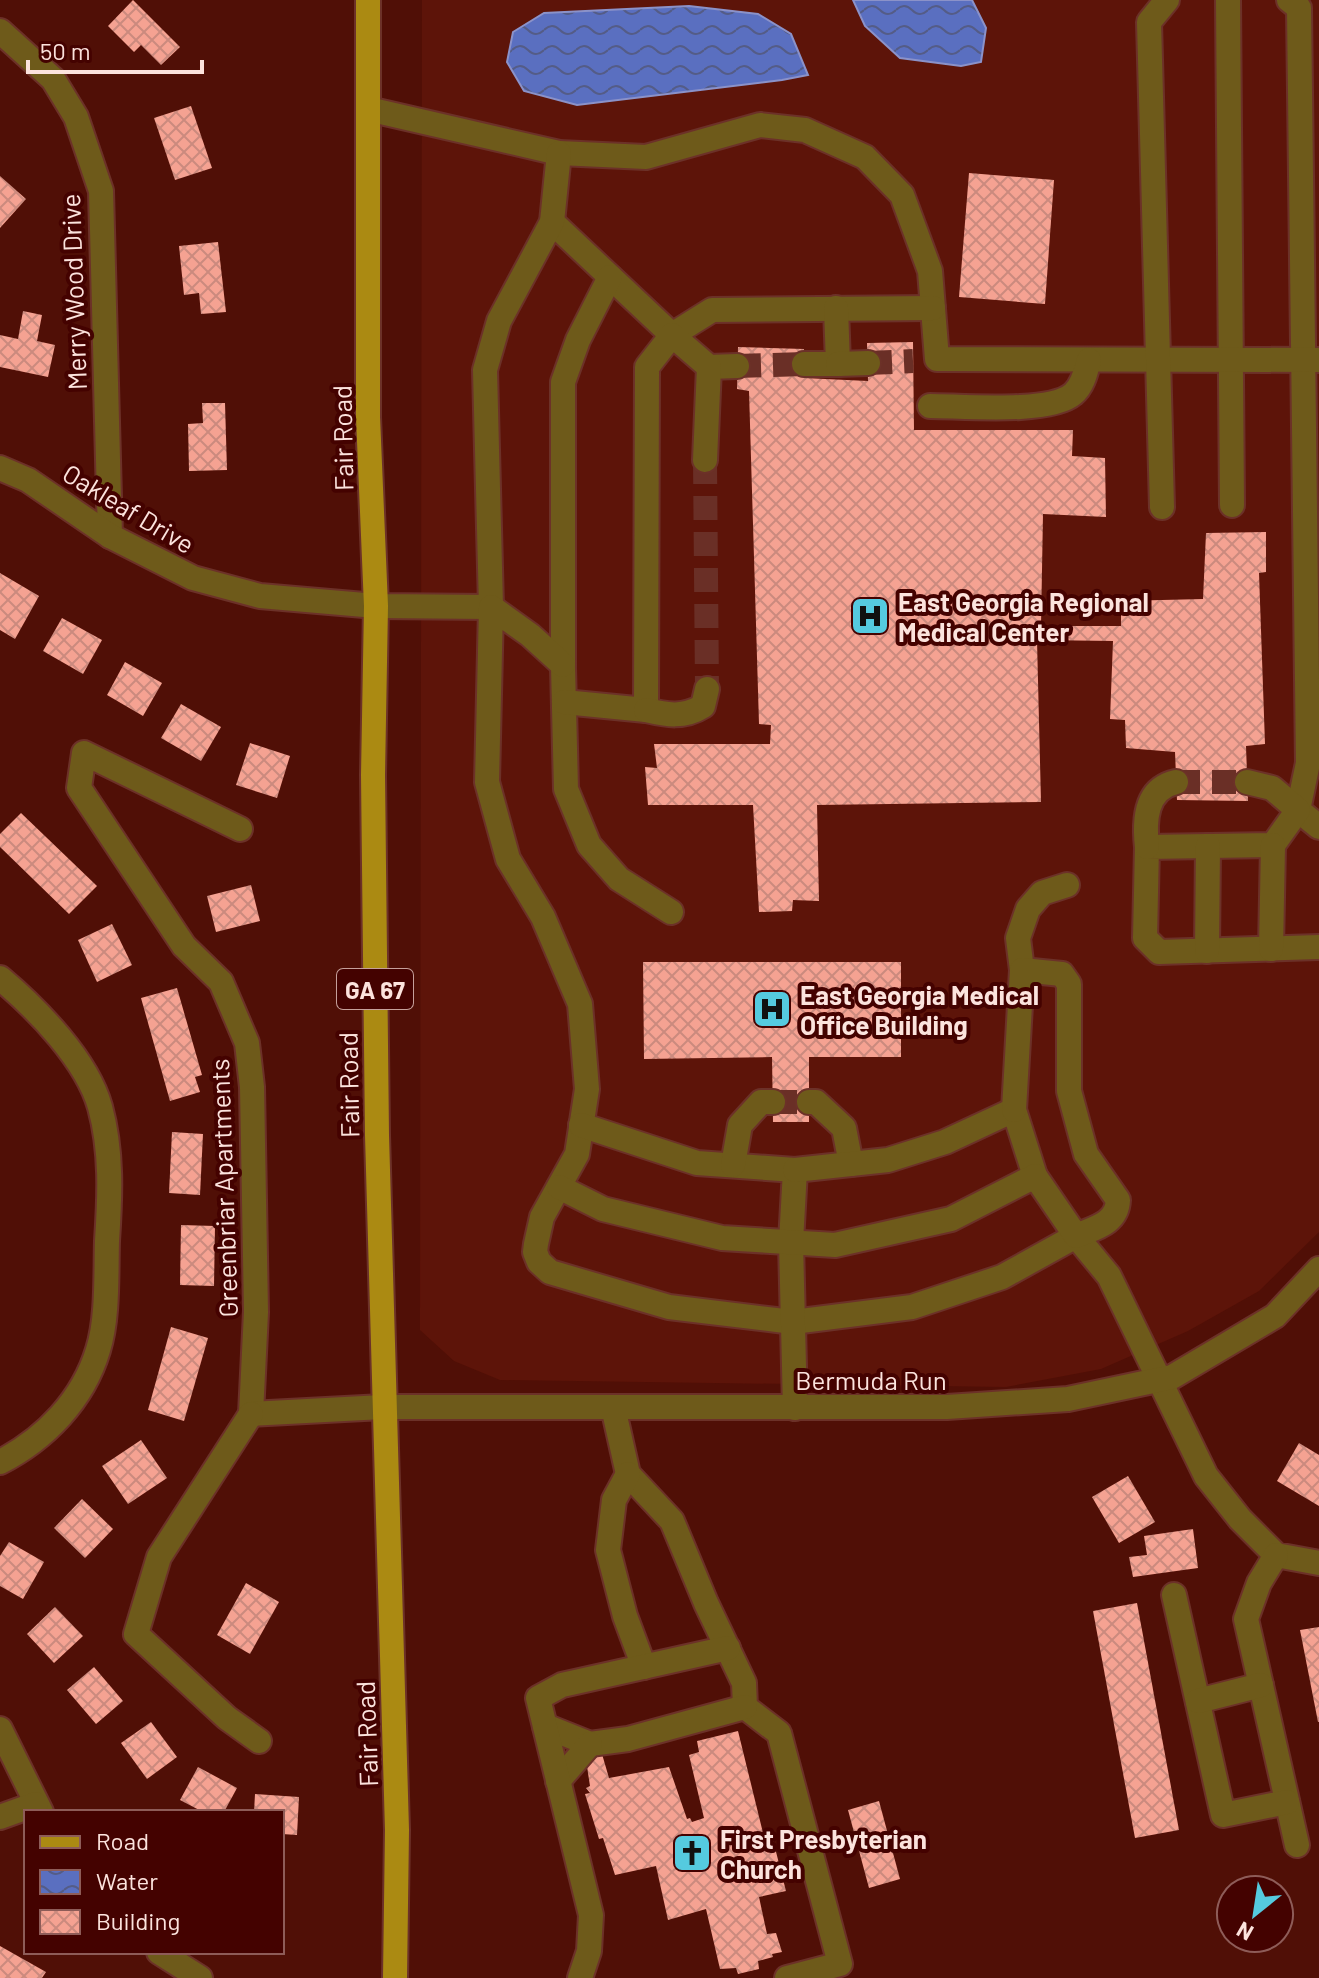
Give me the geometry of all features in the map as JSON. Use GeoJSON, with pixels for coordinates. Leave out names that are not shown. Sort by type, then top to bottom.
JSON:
{"type":"FeatureCollection","features":[{"type":"Feature","properties":{"kind":"main road","name":"Fair Road"},"geometry":{"type":"LineString","coordinates":[[368,0],[368,417],[376,606],[373,775],[383,1407],[397,1830],[395,1978]]}},
{"type":"Feature","properties":{"kind":"street"},"geometry":{"type":"LineString","coordinates":[[1162,507],[1149,22],[1167,0]]}},
{"type":"Feature","properties":{"kind":"street"},"geometry":{"type":"LineString","coordinates":[[1228,0],[1232,505]]}},
{"type":"Feature","properties":{"kind":"street"},"geometry":{"type":"LineString","coordinates":[[1271,949],[1273,845],[1298,810],[1308,763],[1312,360],[1299,8],[1289,0]]}},
{"type":"Feature","properties":{"kind":"street","name":"Merry Wood Drive"},"geometry":{"type":"LineString","coordinates":[[0,31],[53,79],[76,117],[101,191],[110,536]]}},
{"type":"Feature","properties":{"kind":"street"},"geometry":{"type":"LineString","coordinates":[[368,109],[559,153],[646,157],[760,125],[805,130],[865,157],[902,195],[930,271],[933,308],[925,360],[1312,360]]}},
{"type":"Feature","properties":{"kind":"street"},"geometry":{"type":"LineString","coordinates":[[559,153],[552,222],[499,321],[485,370],[491,607],[487,782],[508,859],[543,917],[580,1004],[587,1089],[577,1154],[542,1217],[535,1252],[539,1262],[550,1272],[669,1307],[793,1322],[912,1307],[1002,1277],[1076,1236],[1109,1222],[1117,1209],[1118,1200],[1086,1154],[1069,1091],[1069,984],[1062,974],[1022,970]]}},
{"type":"Feature","properties":{"kind":"street"},"geometry":{"type":"LineString","coordinates":[[552,222],[709,367],[737,366]]}},
{"type":"Feature","properties":{"kind":"street"},"geometry":{"type":"LineString","coordinates":[[610,277],[578,340],[563,382],[566,789],[589,845],[619,879],[671,912]]}},
{"type":"Feature","properties":{"kind":"street"},"geometry":{"type":"LineString","coordinates":[[836,308],[838,364]]}},
{"type":"Feature","properties":{"kind":"street"},"geometry":{"type":"LineString","coordinates":[[646,710],[647,367],[672,335],[712,310],[933,308]]}},
{"type":"Feature","properties":{"kind":"street"},"geometry":{"type":"LineString","coordinates":[[930,406],[1055,403],[1073,394],[1083,381],[1089,360]]}},
{"type":"Feature","properties":{"kind":"street"},"geometry":{"type":"LineString","coordinates":[[804,364],[868,363]]}},
{"type":"Feature","properties":{"kind":"street"},"geometry":{"type":"LineString","coordinates":[[705,460],[709,367]]}},
{"type":"Feature","properties":{"kind":"street","name":"Oakleaf Drive"},"geometry":{"type":"LineString","coordinates":[[0,468],[28,480],[110,536],[193,578],[260,596],[376,606],[491,607]]}},
{"type":"Feature","properties":{"kind":"street"},"geometry":{"type":"LineString","coordinates":[[491,607],[530,635],[563,665]]}},
{"type":"Feature","properties":{"kind":"street"},"geometry":{"type":"LineString","coordinates":[[564,702],[646,710],[670,716],[703,706],[707,689]]}},
{"type":"Feature","properties":{"kind":"street","name":"Greenbriar Apartments"},"geometry":{"type":"LineString","coordinates":[[240,829],[84,753],[79,788],[184,946],[221,982],[247,1043],[252,1087],[256,1312],[251,1414]]}},
{"type":"Feature","properties":{"kind":"street"},"geometry":{"type":"LineString","coordinates":[[1176,782],[1159,789],[1145,815],[1145,938],[1159,952],[1319,947]]}},
{"type":"Feature","properties":{"kind":"street"},"geometry":{"type":"LineString","coordinates":[[1247,782],[1272,788],[1319,827]]}},
{"type":"Feature","properties":{"kind":"street"},"geometry":{"type":"LineString","coordinates":[[1147,847],[1273,845]]}},
{"type":"Feature","properties":{"kind":"street"},"geometry":{"type":"LineString","coordinates":[[1207,951],[1208,846]]}},
{"type":"Feature","properties":{"kind":"street"},"geometry":{"type":"LineString","coordinates":[[1067,885],[1042,893],[1028,909],[1018,938],[1022,970],[1014,1110],[1035,1176],[1076,1236],[1109,1276],[1206,1476],[1240,1519],[1276,1555],[1319,1563]]}},
{"type":"Feature","properties":{"kind":"street"},"geometry":{"type":"LineString","coordinates":[[0,978],[33,1006],[78,1061],[100,1105],[110,1167],[104,1303],[98,1350],[61,1418],[23,1451],[0,1462]]}},
{"type":"Feature","properties":{"kind":"street"},"geometry":{"type":"LineString","coordinates":[[733,1165],[740,1125],[761,1102],[773,1102]]}},
{"type":"Feature","properties":{"kind":"street"},"geometry":{"type":"LineString","coordinates":[[809,1102],[816,1102],[844,1128],[851,1164]]}},
{"type":"Feature","properties":{"kind":"street"},"geometry":{"type":"LineString","coordinates":[[581,1125],[697,1163],[795,1170],[888,1160],[945,1142],[1014,1110]]}},
{"type":"Feature","properties":{"kind":"street"},"geometry":{"type":"LineString","coordinates":[[795,1170],[791,1242],[795,1408]]}},
{"type":"Feature","properties":{"kind":"street"},"geometry":{"type":"LineString","coordinates":[[559,1187],[603,1209],[722,1238],[835,1245],[951,1219],[1035,1176]]}},
{"type":"Feature","properties":{"kind":"street","name":"Bermuda Run"},"geometry":{"type":"LineString","coordinates":[[251,1414],[383,1407],[947,1407],[1068,1399],[1172,1377],[1275,1316],[1319,1269]]}},
{"type":"Feature","properties":{"kind":"street"},"geometry":{"type":"LineString","coordinates":[[613,1407],[628,1474],[672,1521],[744,1683],[745,1707]]}},
{"type":"Feature","properties":{"kind":"street"},"geometry":{"type":"LineString","coordinates":[[251,1414],[159,1557],[136,1634],[227,1718],[259,1741]]}},
{"type":"Feature","properties":{"kind":"street"},"geometry":{"type":"LineString","coordinates":[[628,1474],[614,1500],[608,1550],[625,1616],[644,1667]]}},
{"type":"Feature","properties":{"kind":"street"},"geometry":{"type":"LineString","coordinates":[[1276,1555],[1259,1583],[1246,1619],[1297,1845]]}},
{"type":"Feature","properties":{"kind":"street"},"geometry":{"type":"LineString","coordinates":[[1174,1595],[1223,1815],[1287,1802]]}},
{"type":"Feature","properties":{"kind":"street"},"geometry":{"type":"LineString","coordinates":[[580,1978],[589,1951],[591,1915],[538,1698],[562,1685],[728,1648]]}},
{"type":"Feature","properties":{"kind":"street"},"geometry":{"type":"LineString","coordinates":[[1198,1701],[1261,1685]]}},
{"type":"Feature","properties":{"kind":"street"},"geometry":{"type":"LineString","coordinates":[[545,1726],[590,1744],[628,1739],[745,1707]]}},
{"type":"Feature","properties":{"kind":"street"},"geometry":{"type":"LineString","coordinates":[[745,1707],[779,1733],[840,1964],[787,1978]]}},
{"type":"Feature","properties":{"kind":"street"},"geometry":{"type":"LineString","coordinates":[[0,1729],[38,1808]]}},
{"type":"Feature","properties":{"kind":"street"},"geometry":{"type":"LineString","coordinates":[[558,1781],[590,1744]]}},
{"type":"Feature","properties":{"kind":"street"},"geometry":{"type":"LineString","coordinates":[[0,1817],[24,1811]]}},
{"type":"Feature","properties":{"kind":"street"},"geometry":{"type":"LineString","coordinates":[[162,1954],[200,1978]]}},
{"type":"Feature","properties":{"kind":"shaded area","name":"East Georgia Regional Medical Center"},"geometry":{"type":"Polygon","coordinates":[[[422,0],[1319,0],[1319,1232],[1259,1291],[1188,1331],[1101,1369],[1006,1387],[500,1380],[454,1361],[420,1330],[422,0]]]}},
{"type":"Feature","properties":{"kind":"water"},"geometry":{"type":"Polygon","coordinates":[[[853,0],[972,0],[986,28],[981,62],[961,66],[900,58],[865,26],[853,0]]]}},
{"type":"Feature","properties":{"kind":"water"},"geometry":{"type":"Polygon","coordinates":[[[689,6],[758,14],[791,34],[808,75],[577,105],[524,91],[507,62],[513,32],[544,13],[689,6]]]}},
{"type":"Feature","properties":{"kind":"building"},"geometry":{"type":"Polygon","coordinates":[[[133,0],[180,47],[161,65],[141,45],[134,52],[108,26],[133,0]]]}},
{"type":"Feature","properties":{"kind":"building"},"geometry":{"type":"Polygon","coordinates":[[[191,106],[212,168],[175,180],[154,118],[191,106]]]}},
{"type":"Feature","properties":{"kind":"building"},"geometry":{"type":"Polygon","coordinates":[[[969,173],[1054,180],[1045,304],[959,297],[969,173]]]}},
{"type":"Feature","properties":{"kind":"building"},"geometry":{"type":"Polygon","coordinates":[[[0,176],[26,199],[0,228],[0,176]]]}},
{"type":"Feature","properties":{"kind":"building"},"geometry":{"type":"Polygon","coordinates":[[[218,242],[226,312],[201,314],[199,293],[184,295],[179,246],[218,242]]]}},
{"type":"Feature","properties":{"kind":"building"},"geometry":{"type":"Polygon","coordinates":[[[23,311],[42,315],[37,341],[55,345],[48,377],[0,367],[0,335],[18,339],[23,311]]]}},
{"type":"Feature","properties":{"kind":"building","name":"East Georgia Regional Medical Center"},"geometry":{"type":"Polygon","coordinates":[[[913,342],[914,430],[1073,430],[1072,456],[1105,458],[1106,517],[1043,514],[1041,626],[1121,626],[1121,601],[1203,599],[1206,533],[1266,532],[1266,572],[1259,573],[1265,744],[1246,746],[1248,801],[1177,800],[1175,752],[1126,748],[1125,720],[1110,719],[1113,641],[1037,640],[1041,802],[817,805],[819,901],[793,900],[792,911],[759,912],[753,805],[648,805],[645,767],[657,768],[654,744],[770,744],[771,725],[759,724],[749,391],[737,389],[738,347],[804,349],[804,378],[868,381],[867,343],[913,342]]]}},
{"type":"Feature","properties":{"kind":"building"},"geometry":{"type":"Polygon","coordinates":[[[202,403],[225,403],[227,470],[189,471],[188,424],[203,423],[202,403]]]}},
{"type":"Feature","properties":{"kind":"building"},"geometry":{"type":"Polygon","coordinates":[[[0,573],[39,596],[15,639],[0,630],[0,573]]]}},
{"type":"Feature","properties":{"kind":"building"},"geometry":{"type":"Polygon","coordinates":[[[62,618],[102,640],[83,674],[43,651],[62,618]]]}},
{"type":"Feature","properties":{"kind":"building"},"geometry":{"type":"Polygon","coordinates":[[[125,662],[162,683],[143,716],[107,695],[125,662]]]}},
{"type":"Feature","properties":{"kind":"building"},"geometry":{"type":"Polygon","coordinates":[[[181,704],[221,727],[201,761],[161,738],[181,704]]]}},
{"type":"Feature","properties":{"kind":"building"},"geometry":{"type":"Polygon","coordinates":[[[250,743],[290,756],[277,798],[236,785],[250,743]]]}},
{"type":"Feature","properties":{"kind":"building"},"geometry":{"type":"Polygon","coordinates":[[[21,813],[97,886],[69,914],[0,847],[0,834],[21,813]]]}},
{"type":"Feature","properties":{"kind":"building"},"geometry":{"type":"Polygon","coordinates":[[[251,885],[260,921],[216,932],[207,896],[251,885]]]}},
{"type":"Feature","properties":{"kind":"building"},"geometry":{"type":"Polygon","coordinates":[[[112,924],[132,965],[97,982],[78,940],[112,924]]]}},
{"type":"Feature","properties":{"kind":"building","name":"East Georgia Medical Office Building"},"geometry":{"type":"Polygon","coordinates":[[[643,962],[901,962],[901,1057],[809,1057],[809,1122],[773,1122],[772,1057],[644,1059],[643,962]]]}},
{"type":"Feature","properties":{"kind":"building"},"geometry":{"type":"Polygon","coordinates":[[[177,988],[202,1075],[195,1077],[200,1092],[170,1101],[141,998],[177,988]]]}},
{"type":"Feature","properties":{"kind":"building"},"geometry":{"type":"Polygon","coordinates":[[[172,1132],[203,1134],[200,1195],[169,1193],[172,1132]]]}},
{"type":"Feature","properties":{"kind":"building"},"geometry":{"type":"Polygon","coordinates":[[[181,1225],[215,1226],[214,1286],[180,1285],[181,1225]]]}},
{"type":"Feature","properties":{"kind":"building"},"geometry":{"type":"Polygon","coordinates":[[[171,1327],[208,1338],[184,1421],[148,1410],[171,1327]]]}},
{"type":"Feature","properties":{"kind":"building"},"geometry":{"type":"Polygon","coordinates":[[[141,1440],[167,1478],[128,1504],[102,1466],[141,1440]]]}},
{"type":"Feature","properties":{"kind":"building"},"geometry":{"type":"Polygon","coordinates":[[[1299,1443],[1319,1455],[1319,1506],[1277,1481],[1299,1443]]]}},
{"type":"Feature","properties":{"kind":"building"},"geometry":{"type":"Polygon","coordinates":[[[1128,1476],[1155,1522],[1119,1543],[1092,1497],[1128,1476]]]}},
{"type":"Feature","properties":{"kind":"building"},"geometry":{"type":"Polygon","coordinates":[[[82,1499],[113,1529],[85,1558],[54,1528],[82,1499]]]}},
{"type":"Feature","properties":{"kind":"building"},"geometry":{"type":"Polygon","coordinates":[[[1193,1529],[1198,1568],[1133,1577],[1129,1557],[1147,1555],[1144,1536],[1193,1529]]]}},
{"type":"Feature","properties":{"kind":"building"},"geometry":{"type":"Polygon","coordinates":[[[9,1542],[44,1562],[23,1599],[0,1586],[0,1556],[9,1542]]]}},
{"type":"Feature","properties":{"kind":"building"},"geometry":{"type":"Polygon","coordinates":[[[246,1583],[279,1602],[250,1654],[217,1635],[246,1583]]]}},
{"type":"Feature","properties":{"kind":"building"},"geometry":{"type":"Polygon","coordinates":[[[1137,1603],[1179,1830],[1135,1838],[1093,1611],[1137,1603]]]}},
{"type":"Feature","properties":{"kind":"building"},"geometry":{"type":"Polygon","coordinates":[[[55,1607],[83,1636],[54,1663],[27,1634],[55,1607]]]}},
{"type":"Feature","properties":{"kind":"building"},"geometry":{"type":"Polygon","coordinates":[[[1319,1627],[1319,1722],[1318,1722],[1300,1630],[1319,1627]]]}},
{"type":"Feature","properties":{"kind":"building"},"geometry":{"type":"Polygon","coordinates":[[[94,1667],[123,1701],[96,1724],[67,1690],[94,1667]]]}},
{"type":"Feature","properties":{"kind":"building"},"geometry":{"type":"Polygon","coordinates":[[[151,1722],[177,1757],[147,1779],[121,1743],[151,1722]]]}},
{"type":"Feature","properties":{"kind":"building","name":"First Presbyterian Church"},"geometry":{"type":"Polygon","coordinates":[[[738,1731],[765,1841],[773,1840],[786,1891],[759,1897],[767,1934],[776,1933],[782,1952],[758,1961],[759,1969],[738,1974],[736,1968],[720,1969],[706,1909],[668,1920],[656,1866],[615,1875],[603,1838],[599,1839],[585,1794],[590,1793],[586,1788],[590,1786],[586,1760],[602,1754],[609,1778],[669,1767],[687,1819],[690,1818],[692,1822],[704,1818],[689,1755],[699,1752],[697,1741],[738,1731]]]}},
{"type":"Feature","properties":{"kind":"building"},"geometry":{"type":"Polygon","coordinates":[[[198,1767],[237,1788],[225,1810],[199,1810],[180,1800],[198,1767]]]}},
{"type":"Feature","properties":{"kind":"building"},"geometry":{"type":"Polygon","coordinates":[[[255,1794],[299,1797],[297,1835],[284,1834],[284,1810],[254,1810],[255,1794]]]}},
{"type":"Feature","properties":{"kind":"building"},"geometry":{"type":"Polygon","coordinates":[[[879,1801],[900,1879],[869,1888],[848,1810],[879,1801]]]}},
{"type":"Feature","properties":{"kind":"building"},"geometry":{"type":"Polygon","coordinates":[[[0,1946],[46,1972],[42,1978],[0,1978],[0,1946]]]}},
{"type":"Feature","properties":{"kind":"tunnel"},"geometry":{"type":"LineString","coordinates":[[868,363],[913,361]]}},
{"type":"Feature","properties":{"kind":"tunnel"},"geometry":{"type":"LineString","coordinates":[[737,366],[804,364]]}},
{"type":"Feature","properties":{"kind":"tunnel"},"geometry":{"type":"LineString","coordinates":[[705,460],[707,689]]}},
{"type":"Feature","properties":{"kind":"tunnel"},"geometry":{"type":"LineString","coordinates":[[1176,782],[1247,782]]}},
{"type":"Feature","properties":{"kind":"tunnel"},"geometry":{"type":"LineString","coordinates":[[773,1102],[809,1102]]}},
{"type":"Feature","properties":{"kind":"place","name":"East Georgia Regional Medical Center"},"geometry":{"type":"Point","coordinates":[870,616]}},
{"type":"Feature","properties":{"kind":"place","name":"East Georgia Medical Office Building"},"geometry":{"type":"Point","coordinates":[772,1009]}},
{"type":"Feature","properties":{"kind":"place","name":"First Presbyterian Church"},"geometry":{"type":"Point","coordinates":[692,1853]}}]}
